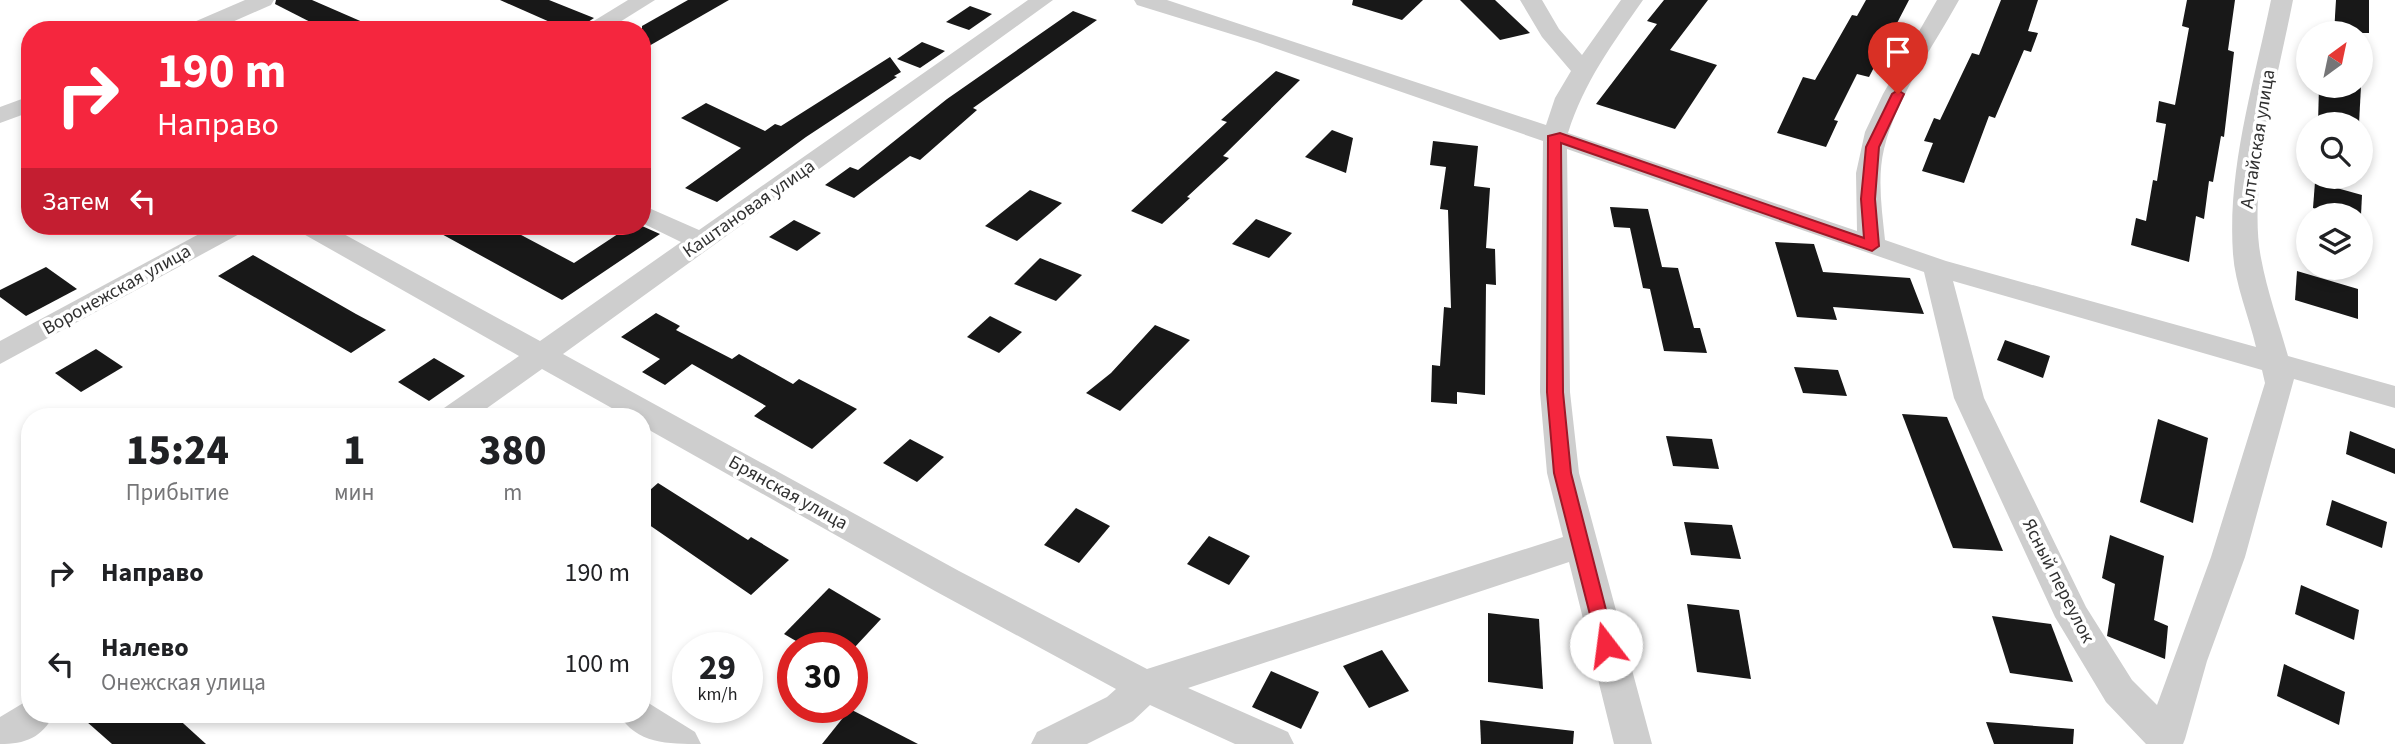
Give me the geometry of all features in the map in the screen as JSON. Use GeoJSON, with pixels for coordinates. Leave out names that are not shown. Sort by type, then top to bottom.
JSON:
{"type":"FeatureCollection","features":[{"type":"Feature","properties":{"kind":"street"},"geometry":{"type":"LineString","coordinates":[[215,21],[263,0]]}},
{"type":"Feature","properties":{"kind":"street"},"geometry":{"type":"LineString","coordinates":[[606,21],[644,0]]}},
{"type":"Feature","properties":{"kind":"street","name":"Каштановая улица"},"geometry":{"type":"LineString","coordinates":[[466,408],[1042,0]]}},
{"type":"Feature","properties":{"kind":"street"},"geometry":{"type":"LineString","coordinates":[[1144,0],[1265,37],[1936,267],[2395,397]]}},
{"type":"Feature","properties":{"kind":"street"},"geometry":{"type":"LineString","coordinates":[[1531,0],[1550,32],[1583,70]]}},
{"type":"Feature","properties":{"kind":"street"},"geometry":{"type":"LineString","coordinates":[[1632,0],[1583,70],[1567,98],[1555,136],[1555,392],[1563,473],[1579,545],[1633,744]]}},
{"type":"Feature","properties":{"kind":"street"},"geometry":{"type":"LineString","coordinates":[[1872,246],[1868,199],[1873,147],[1885,117],[1948,0]]}},
{"type":"Feature","properties":{"kind":"street","name":"Алтайская улица"},"geometry":{"type":"LineString","coordinates":[[2272,360],[2247,257],[2245,212],[2248,175],[2282,0]]}},
{"type":"Feature","properties":{"kind":"street"},"geometry":{"type":"LineString","coordinates":[[0,116],[21,107]]}},
{"type":"Feature","properties":{"kind":"street"},"geometry":{"type":"LineString","coordinates":[[651,218],[702,242]]}},
{"type":"Feature","properties":{"kind":"street","name":"Воронежская улица"},"geometry":{"type":"LineString","coordinates":[[0,355],[218,235]]}},
{"type":"Feature","properties":{"kind":"street","name":"Брянская улица"},"geometry":{"type":"LineString","coordinates":[[325,235],[636,408]]}},
{"type":"Feature","properties":{"kind":"street","name":"Ясный переулок"},"geometry":{"type":"LineString","coordinates":[[1936,267],[1969,398],[2073,617],[2119,691],[2166,741]]}},
{"type":"Feature","properties":{"kind":"street","name":"Ясный переулок"},"geometry":{"type":"LineString","coordinates":[[2166,741],[2189,661],[2228,557],[2280,383],[2272,360]]}},
{"type":"Feature","properties":{"kind":"street","name":"Брянская улица"},"geometry":{"type":"LineString","coordinates":[[651,416],[947,581],[1144,686],[1275,744]]}},
{"type":"Feature","properties":{"kind":"street"},"geometry":{"type":"LineString","coordinates":[[1050,744],[1120,709],[1144,686],[1579,545]]}},
{"type":"Feature","properties":{"kind":"street"},"geometry":{"type":"LineString","coordinates":[[0,739],[22,723]]}},
{"type":"Feature","properties":{"kind":"street"},"geometry":{"type":"LineString","coordinates":[[651,723],[682,744]]}},
{"type":"Feature","properties":{"kind":"building"},"geometry":{"type":"Polygon","coordinates":[[[276,0],[312,0],[360,21],[308,21],[275,4],[276,0]]]}},
{"type":"Feature","properties":{"kind":"building"},"geometry":{"type":"Polygon","coordinates":[[[500,0],[549,0],[594,18],[590,21],[548,21],[500,0]]]}},
{"type":"Feature","properties":{"kind":"building"},"geometry":{"type":"Polygon","coordinates":[[[688,0],[729,0],[651,45],[651,21],[688,0]]]}},
{"type":"Feature","properties":{"kind":"building"},"geometry":{"type":"Polygon","coordinates":[[[1353,0],[1423,0],[1402,20],[1352,5],[1353,0]]]}},
{"type":"Feature","properties":{"kind":"building"},"geometry":{"type":"Polygon","coordinates":[[[1460,0],[1495,0],[1530,33],[1500,40],[1460,0]]]}},
{"type":"Feature","properties":{"kind":"building"},"geometry":{"type":"Polygon","coordinates":[[[1664,0],[1708,0],[1670,50],[1717,65],[1675,129],[1596,104],[1657,24],[1647,21],[1664,0]]]}},
{"type":"Feature","properties":{"kind":"building"},"geometry":{"type":"Polygon","coordinates":[[[1866,0],[1909,0],[1869,77],[1857,74],[1834,120],[1838,121],[1826,147],[1777,133],[1803,77],[1815,80],[1852,15],[1857,16],[1866,0]]]}},
{"type":"Feature","properties":{"kind":"building"},"geometry":{"type":"Polygon","coordinates":[[[2001,0],[2038,0],[2028,31],[2038,33],[2031,52],[2024,50],[1995,118],[1989,116],[1964,183],[1922,171],[1933,143],[1924,141],[1934,118],[1940,120],[1972,53],[1979,55],[2001,0]]]}},
{"type":"Feature","properties":{"kind":"building"},"geometry":{"type":"Polygon","coordinates":[[[2187,0],[2235,0],[2228,50],[2234,52],[2224,137],[2221,136],[2213,182],[2209,181],[2204,219],[2196,216],[2189,262],[2131,245],[2136,218],[2146,221],[2153,180],[2157,181],[2166,124],[2156,122],[2159,101],[2175,105],[2189,28],[2182,26],[2187,0]]]}},
{"type":"Feature","properties":{"kind":"building"},"geometry":{"type":"Polygon","coordinates":[[[2336,0],[2369,0],[2369,21],[2335,21],[2336,0]]]}},
{"type":"Feature","properties":{"kind":"building"},"geometry":{"type":"Polygon","coordinates":[[[970,6],[992,14],[969,30],[946,22],[970,6]]]}},
{"type":"Feature","properties":{"kind":"building"},"geometry":{"type":"Polygon","coordinates":[[[1073,11],[1097,20],[973,108],[977,110],[920,160],[910,156],[854,198],[825,185],[850,167],[858,170],[947,99],[1073,11]]]}},
{"type":"Feature","properties":{"kind":"building"},"geometry":{"type":"Polygon","coordinates":[[[922,42],[945,51],[920,68],[897,59],[922,42]]]}},
{"type":"Feature","properties":{"kind":"building"},"geometry":{"type":"Polygon","coordinates":[[[890,57],[901,72],[894,76],[897,77],[806,137],[717,202],[685,188],[741,148],[681,118],[706,103],[765,131],[775,124],[781,126],[890,57]]]}},
{"type":"Feature","properties":{"kind":"building"},"geometry":{"type":"Polygon","coordinates":[[[1276,71],[1300,80],[1223,156],[1229,158],[1187,197],[1190,198],[1162,224],[1131,211],[1227,122],[1221,120],[1276,71]]]}},
{"type":"Feature","properties":{"kind":"building"},"geometry":{"type":"Polygon","coordinates":[[[2319,98],[2360,98],[2360,112],[2318,112],[2319,98]]]}},
{"type":"Feature","properties":{"kind":"building"},"geometry":{"type":"Polygon","coordinates":[[[1332,130],[1353,138],[1346,173],[1305,157],[1332,130]]]}},
{"type":"Feature","properties":{"kind":"building"},"geometry":{"type":"Polygon","coordinates":[[[1433,141],[1478,146],[1474,186],[1490,188],[1486,248],[1495,249],[1496,285],[1486,284],[1485,395],[1457,392],[1457,404],[1431,402],[1432,365],[1440,366],[1444,307],[1451,308],[1448,210],[1440,209],[1446,167],[1430,165],[1433,141]]]}},
{"type":"Feature","properties":{"kind":"building"},"geometry":{"type":"Polygon","coordinates":[[[2314,189],[2340,189],[2362,195],[2362,203],[2313,203],[2314,189]]]}},
{"type":"Feature","properties":{"kind":"building"},"geometry":{"type":"Polygon","coordinates":[[[1030,190],[1062,203],[1017,241],[985,226],[1030,190]]]}},
{"type":"Feature","properties":{"kind":"building"},"geometry":{"type":"Polygon","coordinates":[[[1610,207],[1648,209],[1662,267],[1678,268],[1694,328],[1700,328],[1707,353],[1664,351],[1650,289],[1643,288],[1630,228],[1614,227],[1610,207]]]}},
{"type":"Feature","properties":{"kind":"building"},"geometry":{"type":"Polygon","coordinates":[[[1256,219],[1292,233],[1269,258],[1232,244],[1256,219]]]}},
{"type":"Feature","properties":{"kind":"building"},"geometry":{"type":"Polygon","coordinates":[[[794,220],[821,233],[797,251],[769,237],[794,220]]]}},
{"type":"Feature","properties":{"kind":"building"},"geometry":{"type":"Polygon","coordinates":[[[651,230],[660,234],[562,300],[443,235],[521,235],[574,263],[616,235],[651,235],[651,230]]]}},
{"type":"Feature","properties":{"kind":"building"},"geometry":{"type":"Polygon","coordinates":[[[1775,242],[1814,244],[1823,272],[1910,278],[1924,314],[1833,307],[1837,320],[1797,317],[1775,242]]]}},
{"type":"Feature","properties":{"kind":"building"},"geometry":{"type":"Polygon","coordinates":[[[253,255],[386,330],[351,353],[218,276],[253,255]]]}},
{"type":"Feature","properties":{"kind":"building"},"geometry":{"type":"Polygon","coordinates":[[[1040,258],[1082,275],[1056,301],[1014,284],[1040,258]]]}},
{"type":"Feature","properties":{"kind":"building"},"geometry":{"type":"Polygon","coordinates":[[[46,267],[77,289],[26,316],[0,297],[0,290],[46,267]]]}},
{"type":"Feature","properties":{"kind":"building"},"geometry":{"type":"Polygon","coordinates":[[[2296,280],[2328,280],[2358,289],[2358,319],[2295,300],[2296,280]]]}},
{"type":"Feature","properties":{"kind":"building"},"geometry":{"type":"Polygon","coordinates":[[[656,313],[680,326],[676,330],[732,359],[739,354],[793,384],[799,379],[857,409],[812,449],[754,416],[766,406],[692,364],[665,385],[642,372],[660,359],[621,337],[656,313]]]}},
{"type":"Feature","properties":{"kind":"building"},"geometry":{"type":"Polygon","coordinates":[[[990,316],[1022,332],[999,353],[967,337],[990,316]]]}},
{"type":"Feature","properties":{"kind":"building"},"geometry":{"type":"Polygon","coordinates":[[[1155,325],[1190,340],[1120,411],[1086,393],[1111,373],[1155,325]]]}},
{"type":"Feature","properties":{"kind":"building"},"geometry":{"type":"Polygon","coordinates":[[[2005,340],[2050,356],[2043,378],[1997,360],[2005,340]]]}},
{"type":"Feature","properties":{"kind":"building"},"geometry":{"type":"Polygon","coordinates":[[[96,349],[123,367],[81,392],[55,373],[96,349]]]}},
{"type":"Feature","properties":{"kind":"building"},"geometry":{"type":"Polygon","coordinates":[[[434,358],[465,376],[429,401],[398,382],[434,358]]]}},
{"type":"Feature","properties":{"kind":"building"},"geometry":{"type":"Polygon","coordinates":[[[1794,367],[1838,370],[1847,396],[1803,393],[1794,367]]]}},
{"type":"Feature","properties":{"kind":"building"},"geometry":{"type":"Polygon","coordinates":[[[1902,414],[1947,417],[2003,551],[1953,548],[1902,414]]]}},
{"type":"Feature","properties":{"kind":"building"},"geometry":{"type":"Polygon","coordinates":[[[2158,419],[2208,438],[2193,523],[2140,502],[2158,419]]]}},
{"type":"Feature","properties":{"kind":"building"},"geometry":{"type":"Polygon","coordinates":[[[2350,431],[2395,449],[2395,474],[2346,454],[2350,431]]]}},
{"type":"Feature","properties":{"kind":"building"},"geometry":{"type":"Polygon","coordinates":[[[1666,436],[1712,439],[1719,469],[1673,466],[1666,436]]]}},
{"type":"Feature","properties":{"kind":"building"},"geometry":{"type":"Polygon","coordinates":[[[910,439],[944,457],[917,482],[883,463],[910,439]]]}},
{"type":"Feature","properties":{"kind":"building"},"geometry":{"type":"Polygon","coordinates":[[[658,483],[748,540],[751,537],[789,560],[751,595],[651,526],[651,489],[658,483]]]}},
{"type":"Feature","properties":{"kind":"building"},"geometry":{"type":"Polygon","coordinates":[[[2332,500],[2387,522],[2382,548],[2326,525],[2332,500]]]}},
{"type":"Feature","properties":{"kind":"building"},"geometry":{"type":"Polygon","coordinates":[[[1076,508],[1110,526],[1079,563],[1044,545],[1076,508]]]}},
{"type":"Feature","properties":{"kind":"building"},"geometry":{"type":"Polygon","coordinates":[[[1684,522],[1732,525],[1741,559],[1691,555],[1684,522]]]}},
{"type":"Feature","properties":{"kind":"building"},"geometry":{"type":"Polygon","coordinates":[[[2110,535],[2164,556],[2154,620],[2168,626],[2165,659],[2107,636],[2115,584],[2102,578],[2110,535]]]}},
{"type":"Feature","properties":{"kind":"building"},"geometry":{"type":"Polygon","coordinates":[[[1209,536],[1250,556],[1229,585],[1187,564],[1209,536]]]}},
{"type":"Feature","properties":{"kind":"building"},"geometry":{"type":"Polygon","coordinates":[[[2301,585],[2359,610],[2354,640],[2295,614],[2301,585]]]}},
{"type":"Feature","properties":{"kind":"building"},"geometry":{"type":"Polygon","coordinates":[[[829,588],[881,619],[868,633],[786,632],[829,588]]]}},
{"type":"Feature","properties":{"kind":"building"},"geometry":{"type":"Polygon","coordinates":[[[1687,604],[1739,610],[1751,679],[1697,672],[1687,604]]]}},
{"type":"Feature","properties":{"kind":"building"},"geometry":{"type":"Polygon","coordinates":[[[1488,613],[1539,619],[1543,689],[1488,682],[1488,613]]]}},
{"type":"Feature","properties":{"kind":"building"},"geometry":{"type":"Polygon","coordinates":[[[1992,616],[2051,624],[2073,682],[2010,673],[1992,616]]]}},
{"type":"Feature","properties":{"kind":"building"},"geometry":{"type":"Polygon","coordinates":[[[1382,650],[1409,691],[1369,708],[1343,666],[1382,650]]]}},
{"type":"Feature","properties":{"kind":"building"},"geometry":{"type":"Polygon","coordinates":[[[2284,664],[2345,692],[2339,725],[2277,696],[2284,664]]]}},
{"type":"Feature","properties":{"kind":"building"},"geometry":{"type":"Polygon","coordinates":[[[1271,671],[1319,692],[1301,729],[1252,707],[1271,671]]]}},
{"type":"Feature","properties":{"kind":"building"},"geometry":{"type":"Polygon","coordinates":[[[868,718],[918,744],[822,744],[839,723],[868,723],[868,718]]]}},
{"type":"Feature","properties":{"kind":"building"},"geometry":{"type":"Polygon","coordinates":[[[1480,720],[1574,731],[1573,744],[1481,744],[1480,720]]]}},
{"type":"Feature","properties":{"kind":"building"},"geometry":{"type":"Polygon","coordinates":[[[1986,722],[2074,729],[2073,744],[1994,744],[1986,722]]]}},
{"type":"Feature","properties":{"kind":"building"},"geometry":{"type":"Polygon","coordinates":[[[88,723],[183,723],[206,744],[112,744],[88,723]]]}},
{"type":"Feature","properties":{"kind":"route"},"geometry":{"type":"LineString","coordinates":[[1606,645],[1563,473],[1555,392],[1555,136],[1872,246],[1868,199],[1869,170],[1873,147],[1898,94]]}}]}
